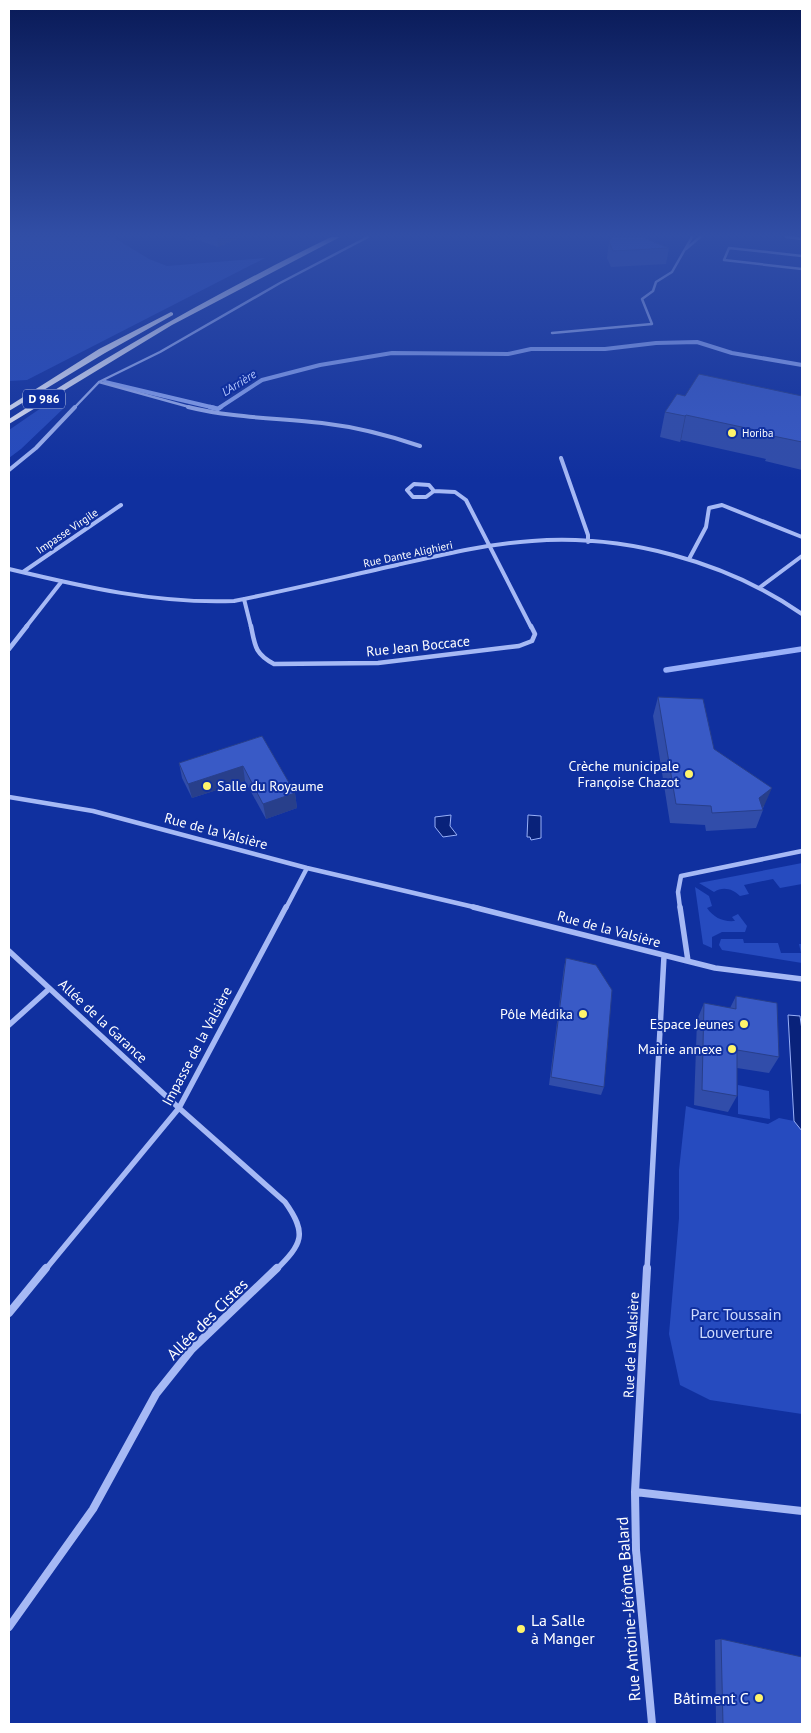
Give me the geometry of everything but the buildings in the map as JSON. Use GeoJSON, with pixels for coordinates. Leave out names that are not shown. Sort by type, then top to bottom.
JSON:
{"type":"FeatureCollection","features":[{"type":"Feature","properties":{"kind":"main road","name":"D 986"},"geometry":{"type":"LineString","coordinates":[[9,409],[118,342],[164,318]]}},
{"type":"Feature","properties":{"kind":"main road","name":"D 986"},"geometry":{"type":"LineString","coordinates":[[9,422],[96,366],[183,318]]}},
{"type":"Feature","properties":{"kind":"street"},"geometry":{"type":"LineString","coordinates":[[9,470],[36,448],[99,382],[160,352],[219,318]]}},
{"type":"Feature","properties":{"kind":"street"},"geometry":{"type":"LineString","coordinates":[[552,333],[652,324],[650,318]]}},
{"type":"Feature","properties":{"kind":"street"},"geometry":{"type":"LineString","coordinates":[[99,382],[205,411],[332,424],[390,435],[420,446]]}},
{"type":"Feature","properties":{"kind":"street"},"geometry":{"type":"LineString","coordinates":[[561,458],[588,535],[588,542]]}},
{"type":"Feature","properties":{"kind":"street"},"geometry":{"type":"LineString","coordinates":[[434,491],[430,496],[422,498],[413,497],[407,490],[410,486],[421,484],[429,485],[434,491],[455,492],[466,500],[489,546]]}},
{"type":"Feature","properties":{"kind":"street","name":"Impasse Virgile"},"geometry":{"type":"LineString","coordinates":[[22,572],[121,505]]}},
{"type":"Feature","properties":{"kind":"street"},"geometry":{"type":"LineString","coordinates":[[689,560],[706,527],[709,508],[713,506],[722,505],[802,537]]}},
{"type":"Feature","properties":{"kind":"street","name":"Rue Dante Alighieri"},"geometry":{"type":"LineString","coordinates":[[9,569],[177,603],[207,604],[244,599],[489,546],[549,540],[588,542],[637,548],[689,560],[759,588],[783,600],[802,614]]}},
{"type":"Feature","properties":{"kind":"street","name":"Rue Jean Boccace"},"geometry":{"type":"LineString","coordinates":[[244,599],[257,652],[264,659],[274,664],[378,663],[519,646],[532,641],[535,634],[489,546]]}},
{"type":"Feature","properties":{"kind":"street"},"geometry":{"type":"LineString","coordinates":[[759,588],[802,556]]}},
{"type":"Feature","properties":{"kind":"street"},"geometry":{"type":"LineString","coordinates":[[9,649],[62,581]]}},
{"type":"Feature","properties":{"kind":"street","name":"Rue de la Valsière"},"geometry":{"type":"LineString","coordinates":[[9,797],[93,811],[307,868],[465,905],[664,956],[635,1492]]}},
{"type":"Feature","properties":{"kind":"street"},"geometry":{"type":"LineString","coordinates":[[688,961],[678,892],[681,876],[802,850]]}},
{"type":"Feature","properties":{"kind":"street","name":"Impasse de la Valsière"},"geometry":{"type":"LineString","coordinates":[[9,1314],[180,1108],[307,868]]}},
{"type":"Feature","properties":{"kind":"street","name":"Allée de la Garance"},"geometry":{"type":"LineString","coordinates":[[9,951],[180,1108]]}},
{"type":"Feature","properties":{"kind":"street"},"geometry":{"type":"LineString","coordinates":[[664,956],[715,968],[802,980]]}},
{"type":"Feature","properties":{"kind":"street"},"geometry":{"type":"LineString","coordinates":[[9,1025],[50,989]]}},
{"type":"Feature","properties":{"kind":"street","name":"Allée des Cistes"},"geometry":{"type":"LineString","coordinates":[[9,1627],[93,1509],[156,1394],[192,1349],[295,1252],[300,1235],[298,1220],[285,1202],[180,1108]]}},
{"type":"Feature","properties":{"kind":"street"},"geometry":{"type":"LineString","coordinates":[[635,1492],[802,1511]]}},
{"type":"Feature","properties":{"kind":"street","name":"Rue Antoine-Jérôme Balard"},"geometry":{"type":"LineString","coordinates":[[635,1492],[636,1550],[652,1724]]}},
{"type":"Feature","properties":{"kind":"green space"},"geometry":{"type":"Polygon","coordinates":[[[9,318],[148,318],[27,380],[9,381],[9,318]]]}},
{"type":"Feature","properties":{"kind":"green space"},"geometry":{"type":"Polygon","coordinates":[[[57,397],[65,407],[9,458],[9,430],[57,397]]]}},
{"type":"Feature","properties":{"kind":"green space"},"geometry":{"type":"Polygon","coordinates":[[[802,863],[802,884],[780,888],[773,879],[744,885],[749,894],[740,896],[728,889],[714,892],[699,883],[802,863]]]}},
{"type":"Feature","properties":{"kind":"green space"},"geometry":{"type":"Polygon","coordinates":[[[695,887],[709,896],[712,906],[707,908],[716,917],[727,921],[735,921],[732,917],[738,914],[747,926],[745,932],[722,932],[712,937],[712,948],[703,944],[695,887]]]}},
{"type":"Feature","properties":{"kind":"green space"},"geometry":{"type":"Polygon","coordinates":[[[721,939],[743,939],[744,943],[778,943],[781,953],[801,953],[799,944],[802,944],[802,963],[722,950],[719,945],[721,939]]]}},
{"type":"Feature","properties":{"kind":"green space"},"geometry":{"type":"Polygon","coordinates":[[[738,1085],[769,1091],[770,1119],[738,1114],[738,1085]]]}},
{"type":"Feature","properties":{"kind":"green space","name":"Parc Toussain Louverture"},"geometry":{"type":"Polygon","coordinates":[[[686,1106],[768,1124],[779,1118],[794,1121],[802,1131],[802,1414],[710,1400],[680,1385],[669,1334],[679,1218],[679,1170],[686,1106]]]}},
{"type":"Feature","properties":{"kind":"shaded area"},"geometry":{"type":"Polygon","coordinates":[[[451,815],[450,826],[457,835],[443,837],[435,827],[435,817],[451,815]]]}},
{"type":"Feature","properties":{"kind":"shaded area"},"geometry":{"type":"Polygon","coordinates":[[[528,815],[541,816],[541,838],[531,840],[530,837],[527,837],[528,815]]]}},
{"type":"Feature","properties":{"kind":"shaded area"},"geometry":{"type":"Polygon","coordinates":[[[788,1015],[800,1016],[802,1030],[802,1131],[794,1121],[788,1015]]]}},
{"type":"Feature","properties":{"kind":"waterway","name":"L'Arrière"},"geometry":{"type":"LineString","coordinates":[[219,408],[262,380],[320,365],[392,353],[508,354],[531,349],[605,349],[656,343],[697,342],[732,353],[802,365]]}},
{"type":"Feature","properties":{"kind":"waterway","name":"L'Arrière"},"geometry":{"type":"LineString","coordinates":[[105,382],[215,408]]}},
{"type":"Feature","properties":{"kind":"waterway","name":"L'Arrière"},"geometry":{"type":"LineString","coordinates":[[210,407],[218,409],[221,407]]}},
{"type":"Feature","properties":{"kind":"waterway"},"geometry":{"type":"LineString","coordinates":[[666,670],[802,649]]}},
{"type":"Feature","properties":{"kind":"place","name":"Horiba"},"geometry":{"type":"Point","coordinates":[732,433]}},
{"type":"Feature","properties":{"kind":"place","name":"Crèche municipale Françoise Chazot"},"geometry":{"type":"Point","coordinates":[689,774]}},
{"type":"Feature","properties":{"kind":"place","name":"Salle du Royaume"},"geometry":{"type":"Point","coordinates":[207,786]}},
{"type":"Feature","properties":{"kind":"place","name":"Pôle Médika"},"geometry":{"type":"Point","coordinates":[583,1014]}},
{"type":"Feature","properties":{"kind":"place","name":"Espace Jeunes"},"geometry":{"type":"Point","coordinates":[744,1024]}},
{"type":"Feature","properties":{"kind":"place","name":"Mairie annexe"},"geometry":{"type":"Point","coordinates":[732,1049]}},
{"type":"Feature","properties":{"kind":"place","name":"La Salle à Manger"},"geometry":{"type":"Point","coordinates":[521,1629]}},
{"type":"Feature","properties":{"kind":"place","name":"Bâtiment C"},"geometry":{"type":"Point","coordinates":[759,1698]}}]}
